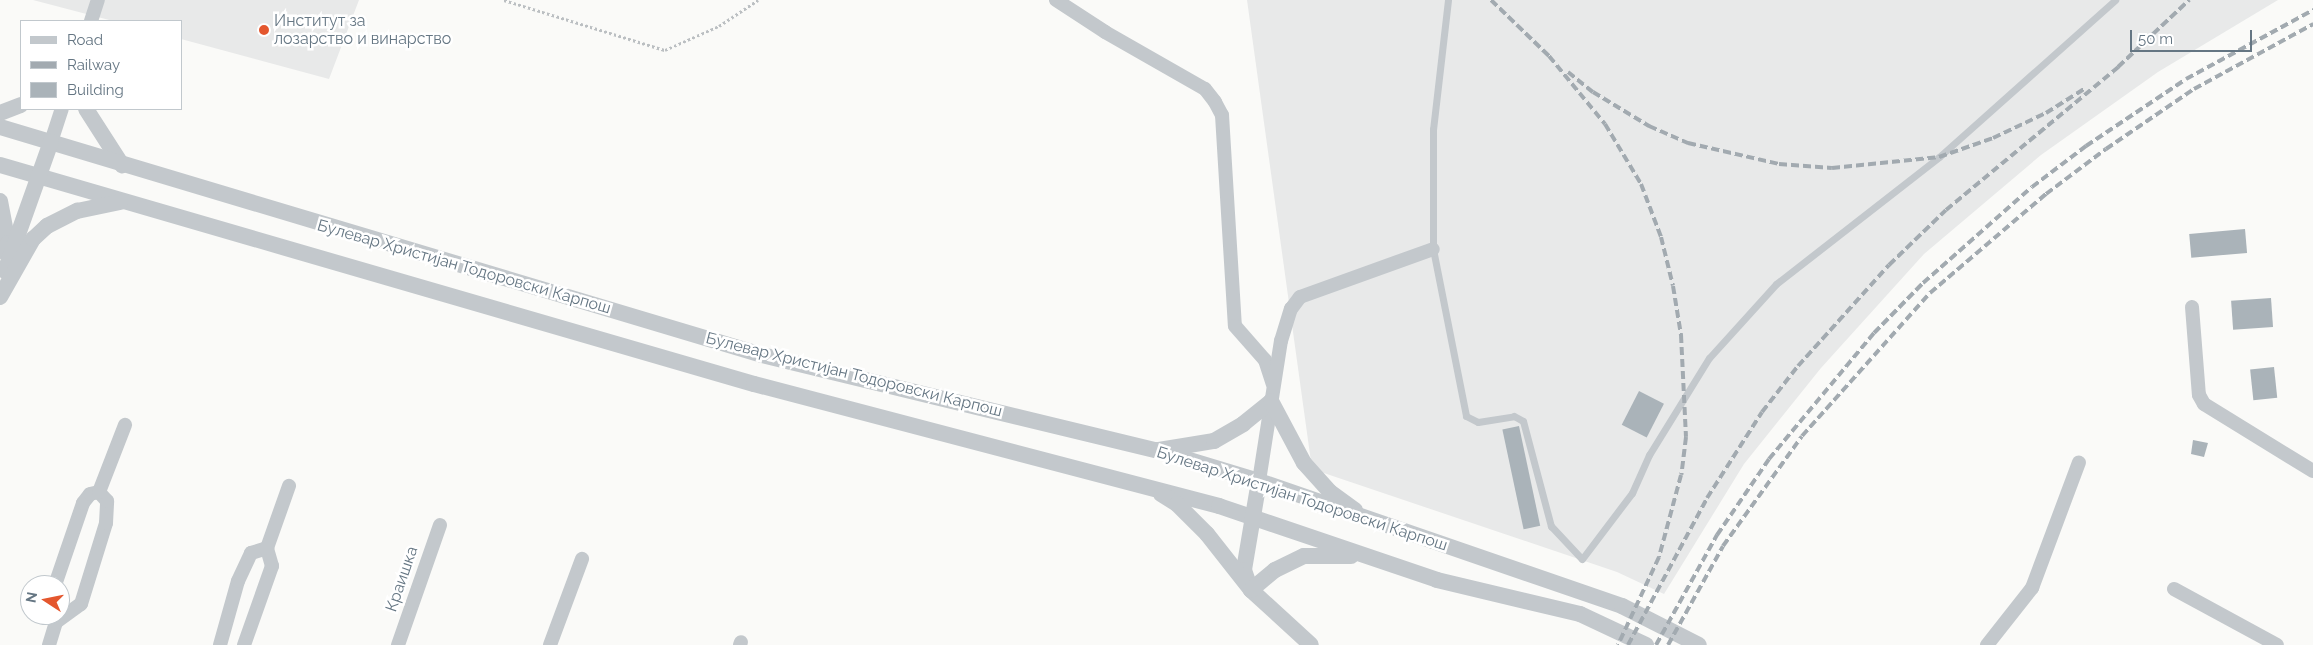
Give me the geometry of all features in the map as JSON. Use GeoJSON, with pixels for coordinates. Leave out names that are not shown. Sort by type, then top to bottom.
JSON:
{"type":"FeatureCollection","features":[{"type":"Feature","properties":{"kind":"street"},"geometry":{"type":"LineString","coordinates":[[91,20],[98,0]]}},
{"type":"Feature","properties":{"kind":"street"},"geometry":{"type":"LineString","coordinates":[[1056,0],[1105,32],[1205,89],[1215,102],[1222,115],[1235,326],[1265,360],[1274,384]]}},
{"type":"Feature","properties":{"kind":"street"},"geometry":{"type":"LineString","coordinates":[[0,113],[20,105]]}},
{"type":"Feature","properties":{"kind":"street"},"geometry":{"type":"LineString","coordinates":[[0,285],[62,110]]}},
{"type":"Feature","properties":{"kind":"street"},"geometry":{"type":"LineString","coordinates":[[87,110],[122,165]]}},
{"type":"Feature","properties":{"kind":"street","name":"Булевар Христијан Тодоровски Карпош"},"geometry":{"type":"LineString","coordinates":[[0,128],[762,355],[1156,450],[1259,482],[1371,522],[1622,606],[1699,645]]}},
{"type":"Feature","properties":{"kind":"street","name":"Булевар Христијан Тодоровски Карпош"},"geometry":{"type":"LineString","coordinates":[[0,165],[754,384],[1145,484],[1253,516],[1365,557],[1436,580],[1580,614],[1646,645]]}},
{"type":"Feature","properties":{"kind":"street"},"geometry":{"type":"LineString","coordinates":[[0,297],[33,239],[47,226],[77,211],[123,201]]}},
{"type":"Feature","properties":{"kind":"street"},"geometry":{"type":"LineString","coordinates":[[0,202],[8,243],[0,273]]}},
{"type":"Feature","properties":{"kind":"street"},"geometry":{"type":"LineString","coordinates":[[1251,590],[1244,570],[1270,401],[1281,341],[1291,309],[1300,297],[1433,249]]}},
{"type":"Feature","properties":{"kind":"street"},"geometry":{"type":"LineString","coordinates":[[2192,307],[2199,395],[2204,404],[2313,471]]}},
{"type":"Feature","properties":{"kind":"street"},"geometry":{"type":"LineString","coordinates":[[1156,450],[1214,441],[1243,424],[1270,401]]}},
{"type":"Feature","properties":{"kind":"street"},"geometry":{"type":"LineString","coordinates":[[1270,401],[1304,463],[1330,492],[1371,522]]}},
{"type":"Feature","properties":{"kind":"street"},"geometry":{"type":"LineString","coordinates":[[99,492],[125,425]]}},
{"type":"Feature","properties":{"kind":"street"},"geometry":{"type":"LineString","coordinates":[[1987,645],[2032,588],[2079,462]]}},
{"type":"Feature","properties":{"kind":"street"},"geometry":{"type":"LineString","coordinates":[[1145,484],[1177,504],[1207,534],[1251,590],[1311,645]]}},
{"type":"Feature","properties":{"kind":"street"},"geometry":{"type":"LineString","coordinates":[[244,645],[272,566],[267,548],[289,486]]}},
{"type":"Feature","properties":{"kind":"street"},"geometry":{"type":"LineString","coordinates":[[58,575],[83,503],[90,494],[99,492]]}},
{"type":"Feature","properties":{"kind":"street"},"geometry":{"type":"LineString","coordinates":[[70,610],[81,604],[106,523],[107,501],[99,492]]}},
{"type":"Feature","properties":{"kind":"street","name":"Краишка"},"geometry":{"type":"LineString","coordinates":[[398,645],[440,525]]}},
{"type":"Feature","properties":{"kind":"street"},"geometry":{"type":"LineString","coordinates":[[220,645],[238,581],[251,553],[267,548]]}},
{"type":"Feature","properties":{"kind":"street"},"geometry":{"type":"LineString","coordinates":[[1251,590],[1275,570],[1304,556],[1365,557]]}},
{"type":"Feature","properties":{"kind":"street"},"geometry":{"type":"LineString","coordinates":[[550,645],[582,559]]}},
{"type":"Feature","properties":{"kind":"street"},"geometry":{"type":"LineString","coordinates":[[2174,589],[2277,645]]}},
{"type":"Feature","properties":{"kind":"street"},"geometry":{"type":"LineString","coordinates":[[49,645],[54,625]]}},
{"type":"Feature","properties":{"kind":"lane"},"geometry":{"type":"LineString","coordinates":[[1448,0],[1433,129],[1433,249],[1466,416],[1478,422],[1514,416],[1523,421],[1551,526],[1582,559],[1632,493],[1649,455],[1709,358],[1776,284],[1939,157],[2115,0]]}},
{"type":"Feature","properties":{"kind":"path"},"geometry":{"type":"LineString","coordinates":[[504,0],[665,50],[719,26],[758,0]]}},
{"type":"Feature","properties":{"kind":"shaded area","name":"Институт за лозарство и винарство"},"geometry":{"type":"Polygon","coordinates":[[[33,0],[359,0],[329,79],[182,39],[182,20],[109,20],[33,0]]]}},
{"type":"Feature","properties":{"kind":"shaded area"},"geometry":{"type":"Polygon","coordinates":[[[1247,0],[2278,0],[2158,72],[2041,155],[1924,254],[1821,368],[1744,464],[1664,594],[1617,572],[1312,469],[1247,0]]]}},
{"type":"Feature","properties":{"kind":"building"},"geometry":{"type":"Polygon","coordinates":[[[2245,229],[2247,253],[2191,258],[2189,234],[2245,229]]]}},
{"type":"Feature","properties":{"kind":"building"},"geometry":{"type":"Polygon","coordinates":[[[2271,298],[2273,327],[2233,330],[2231,301],[2271,298]]]}},
{"type":"Feature","properties":{"kind":"building"},"geometry":{"type":"Polygon","coordinates":[[[2274,367],[2277,398],[2253,400],[2250,370],[2274,367]]]}},
{"type":"Feature","properties":{"kind":"building"},"geometry":{"type":"Polygon","coordinates":[[[1639,391],[1664,404],[1647,438],[1622,425],[1639,391]]]}},
{"type":"Feature","properties":{"kind":"building"},"geometry":{"type":"Polygon","coordinates":[[[1519,426],[1540,526],[1524,529],[1502,430],[1519,426]]]}},
{"type":"Feature","properties":{"kind":"building"},"geometry":{"type":"Polygon","coordinates":[[[2193,440],[2208,443],[2204,457],[2191,454],[2193,440]]]}},
{"type":"Feature","properties":{"kind":"railway"},"geometry":{"type":"LineString","coordinates":[[1491,0],[1549,56],[1605,124],[1641,184],[1661,237],[1673,286],[1681,335],[1686,437],[1681,475],[1659,557],[1618,645]]}},
{"type":"Feature","properties":{"kind":"railway"},"geometry":{"type":"LineString","coordinates":[[1628,645],[1707,498],[1762,412],[1798,366],[1889,265],[1946,210],[2118,67],[2189,0]]}},
{"type":"Feature","properties":{"kind":"railway"},"geometry":{"type":"LineString","coordinates":[[1656,645],[1717,535],[1769,459],[1874,333],[1923,283],[2032,187],[2086,146],[2186,79],[2313,10]]}},
{"type":"Feature","properties":{"kind":"railway"},"geometry":{"type":"LineString","coordinates":[[1668,645],[1723,546],[1802,436],[1930,293],[2046,194],[2106,149],[2194,89],[2313,24]]}},
{"type":"Feature","properties":{"kind":"railway"},"geometry":{"type":"LineString","coordinates":[[1568,72],[1593,92],[1649,126],[1688,143],[1779,164],[1832,168],[1939,157],[1993,138],[2046,113],[2084,89]]}},
{"type":"Feature","properties":{"kind":"place","name":"Институт за лозарство и винарство"},"geometry":{"type":"Point","coordinates":[264,30]}}]}
